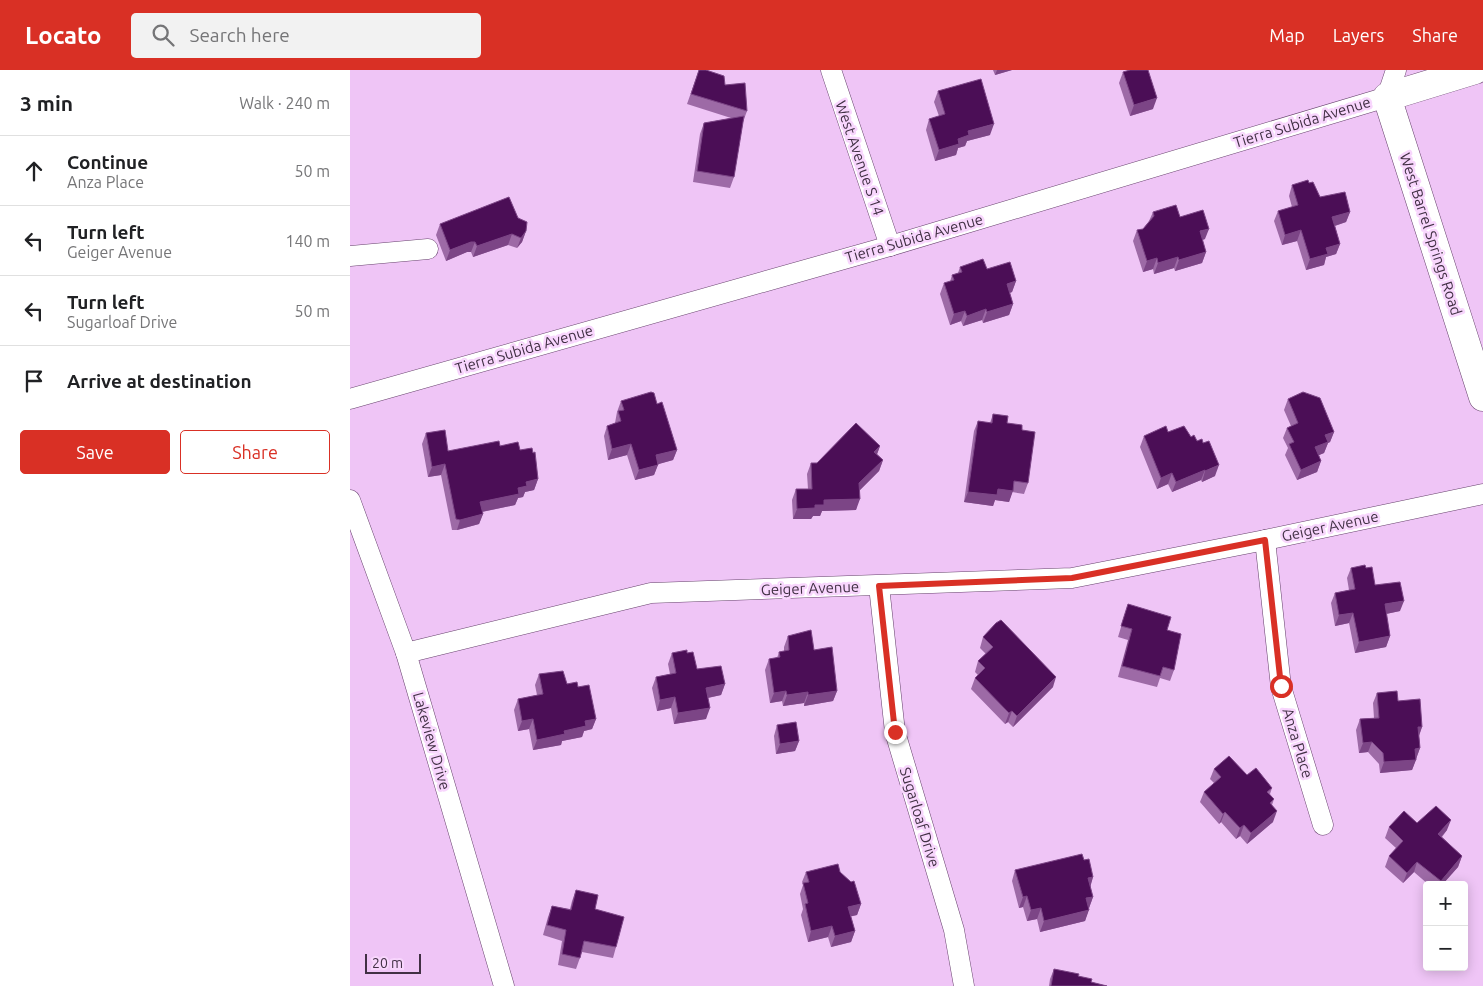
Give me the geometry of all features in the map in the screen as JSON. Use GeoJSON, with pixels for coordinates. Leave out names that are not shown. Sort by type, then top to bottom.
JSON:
{"type":"FeatureCollection","features":[{"type":"Feature","properties":{"kind":"street","name":"West Avenue S 14"},"geometry":{"type":"LineString","coordinates":[[831,70],[890,246]]}},
{"type":"Feature","properties":{"kind":"street"},"geometry":{"type":"LineString","coordinates":[[1387,97],[1396,70]]}},
{"type":"Feature","properties":{"kind":"street","name":"Tierra Subida Avenue"},"geometry":{"type":"LineString","coordinates":[[350,398],[890,246],[1475,70]]}},
{"type":"Feature","properties":{"kind":"street","name":"West Barrel Springs Road"},"geometry":{"type":"LineString","coordinates":[[1387,97],[1483,397]]}},
{"type":"Feature","properties":{"kind":"street"},"geometry":{"type":"LineString","coordinates":[[350,256],[428,248]]}},
{"type":"Feature","properties":{"kind":"street","name":"Geiger Avenue"},"geometry":{"type":"LineString","coordinates":[[406,652],[651,593],[1072,578],[1483,494]]}},
{"type":"Feature","properties":{"kind":"street","name":"Lakeview Drive"},"geometry":{"type":"LineString","coordinates":[[350,500],[406,652],[504,986]]}},
{"type":"Feature","properties":{"kind":"street","name":"Anza Place"},"geometry":{"type":"LineString","coordinates":[[1265,540],[1281,686],[1324,826]]}},
{"type":"Feature","properties":{"kind":"street","name":"Sugarloaf Drive"},"geometry":{"type":"LineString","coordinates":[[879,586],[895,732],[954,930],[964,986]]}},
{"type":"Feature","properties":{"kind":"building"},"geometry":{"type":"Polygon","coordinates":[[[699,70],[706,70],[724,76],[725,85],[745,83],[747,111],[691,94],[699,70]]]}},
{"type":"Feature","properties":{"kind":"building"},"geometry":{"type":"Polygon","coordinates":[[[1148,70],[1157,98],[1134,105],[1123,72],[1148,70]]]}},
{"type":"Feature","properties":{"kind":"building"},"geometry":{"type":"Polygon","coordinates":[[[981,79],[994,124],[968,131],[969,135],[958,139],[959,144],[939,150],[929,119],[945,114],[938,91],[981,79]]]}},
{"type":"Feature","properties":{"kind":"building"},"geometry":{"type":"Polygon","coordinates":[[[744,116],[734,177],[697,171],[704,123],[744,116]]]}},
{"type":"Feature","properties":{"kind":"building"},"geometry":{"type":"Polygon","coordinates":[[[1308,180],[1309,183],[1313,182],[1320,197],[1345,192],[1350,212],[1332,217],[1340,244],[1326,248],[1328,254],[1310,259],[1301,230],[1285,235],[1278,211],[1298,205],[1292,185],[1308,180]]]}},
{"type":"Feature","properties":{"kind":"building"},"geometry":{"type":"Polygon","coordinates":[[[509,197],[518,218],[527,222],[526,231],[521,238],[512,234],[477,246],[475,242],[471,242],[450,250],[440,224],[509,197]]]}},
{"type":"Feature","properties":{"kind":"building"},"geometry":{"type":"Polygon","coordinates":[[[1176,205],[1180,217],[1203,210],[1209,229],[1200,231],[1206,252],[1179,260],[1178,257],[1158,263],[1157,258],[1147,261],[1137,230],[1143,229],[1154,216],[1153,212],[1176,205]]]}},
{"type":"Feature","properties":{"kind":"building"},"geometry":{"type":"Polygon","coordinates":[[[983,259],[987,269],[1010,262],[1016,281],[1007,284],[1013,304],[987,312],[986,309],[967,316],[965,311],[954,314],[944,283],[954,280],[952,275],[962,272],[960,267],[983,259]]]}},
{"type":"Feature","properties":{"kind":"building"},"geometry":{"type":"Polygon","coordinates":[[[651,392],[654,393],[657,404],[662,402],[677,450],[656,455],[658,465],[639,470],[631,444],[612,449],[607,426],[621,421],[618,411],[624,410],[621,401],[651,392]]]}},
{"type":"Feature","properties":{"kind":"building"},"geometry":{"type":"Polygon","coordinates":[[[1303,392],[1320,398],[1334,432],[1325,435],[1328,442],[1315,447],[1321,461],[1301,470],[1289,444],[1294,442],[1287,428],[1298,423],[1288,399],[1303,392]]]}},
{"type":"Feature","properties":{"kind":"building"},"geometry":{"type":"Polygon","coordinates":[[[993,414],[1008,416],[1007,423],[1022,425],[1022,430],[1035,432],[1028,483],[1014,481],[1013,491],[998,489],[997,495],[968,492],[978,421],[992,423],[993,414]]]}},
{"type":"Feature","properties":{"kind":"building"},"geometry":{"type":"Polygon","coordinates":[[[856,423],[880,446],[874,452],[883,460],[859,483],[860,499],[824,500],[824,505],[815,505],[815,508],[797,509],[796,489],[812,489],[811,463],[817,463],[856,423]]]}},
{"type":"Feature","properties":{"kind":"building"},"geometry":{"type":"Polygon","coordinates":[[[1166,426],[1168,432],[1184,426],[1191,437],[1194,435],[1197,441],[1202,439],[1203,443],[1209,441],[1219,465],[1176,482],[1172,473],[1161,478],[1144,436],[1166,426]]]}},
{"type":"Feature","properties":{"kind":"building"},"geometry":{"type":"Polygon","coordinates":[[[445,430],[448,451],[499,441],[500,446],[518,442],[520,450],[532,448],[533,453],[535,452],[538,479],[526,482],[527,486],[518,488],[519,494],[480,502],[483,514],[460,520],[456,519],[445,464],[432,467],[426,433],[445,430]]]}},
{"type":"Feature","properties":{"kind":"building"},"geometry":{"type":"Polygon","coordinates":[[[1365,565],[1366,568],[1372,567],[1375,585],[1400,582],[1404,601],[1385,604],[1390,636],[1359,642],[1353,613],[1339,615],[1335,593],[1355,589],[1351,568],[1365,565]]]}},
{"type":"Feature","properties":{"kind":"building"},"geometry":{"type":"Polygon","coordinates":[[[1128,604],[1171,617],[1167,630],[1181,634],[1174,670],[1163,667],[1160,676],[1122,666],[1132,629],[1121,626],[1128,604]]]}},
{"type":"Feature","properties":{"kind":"building"},"geometry":{"type":"Polygon","coordinates":[[[1001,620],[1056,677],[1017,716],[1012,711],[1009,713],[975,678],[985,668],[978,661],[993,647],[983,637],[1001,620]]]}},
{"type":"Feature","properties":{"kind":"building"},"geometry":{"type":"Polygon","coordinates":[[[811,630],[814,650],[832,647],[837,691],[808,695],[808,692],[787,695],[786,691],[774,693],[769,659],[780,657],[779,652],[789,650],[788,636],[811,630]]]}},
{"type":"Feature","properties":{"kind":"building"},"geometry":{"type":"Polygon","coordinates":[[[687,650],[687,653],[693,652],[697,669],[721,666],[725,684],[706,688],[710,708],[678,713],[675,697],[660,700],[656,677],[676,673],[672,653],[687,650]]]}},
{"type":"Feature","properties":{"kind":"building"},"geometry":{"type":"Polygon","coordinates":[[[563,671],[567,684],[577,682],[578,687],[589,685],[596,719],[585,721],[586,726],[564,731],[565,734],[537,740],[533,719],[522,721],[518,699],[543,694],[539,674],[563,671]]]}},
{"type":"Feature","properties":{"kind":"building"},"geometry":{"type":"Polygon","coordinates":[[[1397,691],[1398,701],[1420,699],[1422,727],[1418,727],[1420,748],[1415,749],[1416,760],[1384,762],[1383,753],[1372,742],[1363,743],[1360,719],[1379,718],[1377,693],[1397,691]]]}},
{"type":"Feature","properties":{"kind":"building"},"geometry":{"type":"Polygon","coordinates":[[[796,722],[799,741],[780,744],[777,725],[796,722]]]}},
{"type":"Feature","properties":{"kind":"building"},"geometry":{"type":"Polygon","coordinates":[[[1229,756],[1247,775],[1256,768],[1272,788],[1267,792],[1274,799],[1270,803],[1277,811],[1251,833],[1244,825],[1240,828],[1225,812],[1223,814],[1204,792],[1221,777],[1214,769],[1229,756]]]}},
{"type":"Feature","properties":{"kind":"building"},"geometry":{"type":"Polygon","coordinates":[[[1436,806],[1451,820],[1438,834],[1462,856],[1441,881],[1417,862],[1407,873],[1389,856],[1403,841],[1389,827],[1404,811],[1417,823],[1436,806]]]}},
{"type":"Feature","properties":{"kind":"building"},"geometry":{"type":"Polygon","coordinates":[[[1082,854],[1084,860],[1089,859],[1093,877],[1088,878],[1093,897],[1086,898],[1089,910],[1044,921],[1041,908],[1031,910],[1027,896],[1023,897],[1015,870],[1082,854]]]}},
{"type":"Feature","properties":{"kind":"building"},"geometry":{"type":"Polygon","coordinates":[[[838,864],[840,872],[851,882],[854,881],[861,904],[848,907],[855,931],[835,936],[832,926],[811,931],[805,904],[808,903],[803,883],[809,882],[806,872],[838,864]]]}},
{"type":"Feature","properties":{"kind":"building"},"geometry":{"type":"Polygon","coordinates":[[[576,890],[598,895],[595,909],[624,917],[616,947],[584,941],[580,958],[562,954],[566,930],[547,925],[552,906],[571,910],[576,890]]]}},
{"type":"Feature","properties":{"kind":"building"},"geometry":{"type":"Polygon","coordinates":[[[1054,969],[1079,974],[1078,976],[1092,979],[1091,982],[1107,986],[1051,986],[1054,969]]]}},
{"type":"Feature","properties":{"kind":"route"},"geometry":{"type":"LineString","coordinates":[[895,732],[879,586],[1072,578],[1265,540],[1281,686]]}}]}
